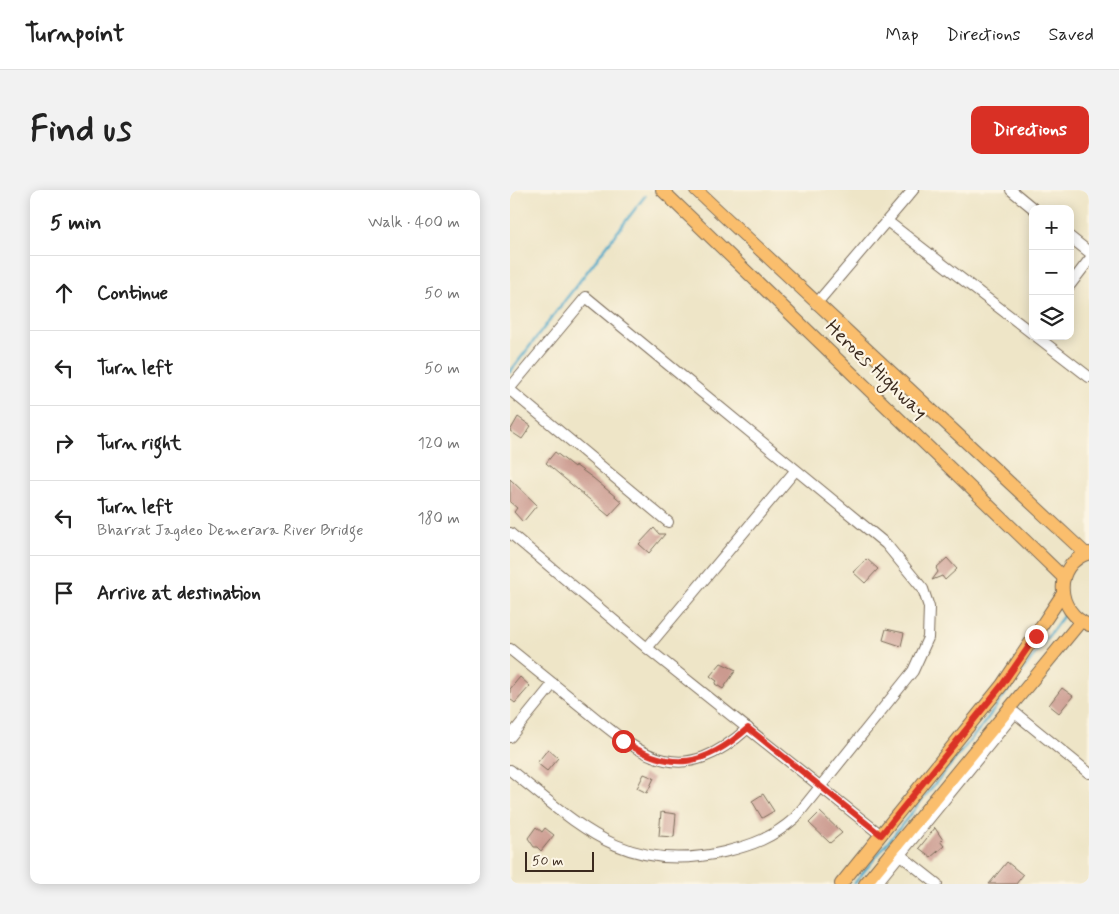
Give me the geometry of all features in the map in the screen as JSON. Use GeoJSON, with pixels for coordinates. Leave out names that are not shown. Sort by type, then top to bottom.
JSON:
{"type":"FeatureCollection","features":[{"type":"Feature","properties":{"kind":"main road","name":"Heroes Highway"},"geometry":{"type":"LineString","coordinates":[[662,190],[1064,578]]}},
{"type":"Feature","properties":{"kind":"main road","name":"Heroes Highway"},"geometry":{"type":"LineString","coordinates":[[696,190],[816,304],[1087,553]]}},
{"type":"Feature","properties":{"kind":"main road"},"geometry":{"type":"LineString","coordinates":[[841,884],[1002,685],[1062,595],[1064,578],[1072,563],[1087,553]]}},
{"type":"Feature","properties":{"kind":"main road"},"geometry":{"type":"LineString","coordinates":[[865,884],[896,852],[1085,623],[1068,610],[1062,595]]}},
{"type":"Feature","properties":{"kind":"street"},"geometry":{"type":"LineString","coordinates":[[816,304],[912,190]]}},
{"type":"Feature","properties":{"kind":"street"},"geometry":{"type":"LineString","coordinates":[[1011,190],[1029,205]]}},
{"type":"Feature","properties":{"kind":"street"},"geometry":{"type":"LineString","coordinates":[[887,220],[1029,331]]}},
{"type":"Feature","properties":{"kind":"street"},"geometry":{"type":"LineString","coordinates":[[1074,240],[1089,252]]}},
{"type":"Feature","properties":{"kind":"street"},"geometry":{"type":"LineString","coordinates":[[1074,280],[1089,260]]}},
{"type":"Feature","properties":{"kind":"street"},"geometry":{"type":"LineString","coordinates":[[510,770],[594,835],[627,851],[660,857],[684,858],[712,855],[760,842],[777,834],[795,818],[913,672],[928,638],[930,622],[928,607],[923,589],[896,556],[845,510],[795,471],[586,297],[510,389],[668,522]]}},
{"type":"Feature","properties":{"kind":"street"},"geometry":{"type":"LineString","coordinates":[[1041,340],[1089,377]]}},
{"type":"Feature","properties":{"kind":"street"},"geometry":{"type":"LineString","coordinates":[[647,648],[795,471]]}},
{"type":"Feature","properties":{"kind":"street"},"geometry":{"type":"LineString","coordinates":[[510,533],[647,648],[881,835]]}},
{"type":"Feature","properties":{"kind":"street"},"geometry":{"type":"LineString","coordinates":[[510,649],[623,741],[653,758],[677,762],[707,756],[733,741],[748,728]]}},
{"type":"Feature","properties":{"kind":"street"},"geometry":{"type":"LineString","coordinates":[[510,737],[552,684]]}},
{"type":"Feature","properties":{"kind":"street"},"geometry":{"type":"LineString","coordinates":[[876,884],[896,852],[1015,714],[1089,772]]}},
{"type":"Feature","properties":{"kind":"street"},"geometry":{"type":"LineString","coordinates":[[896,852],[937,884]]}},
{"type":"Feature","properties":{"kind":"building"},"geometry":{"type":"Polygon","coordinates":[[[518,417],[531,426],[522,439],[510,431],[518,417]]]}},
{"type":"Feature","properties":{"kind":"building"},"geometry":{"type":"Polygon","coordinates":[[[555,452],[574,467],[575,465],[593,478],[622,502],[609,516],[546,463],[555,452]]]}},
{"type":"Feature","properties":{"kind":"building"},"geometry":{"type":"Polygon","coordinates":[[[510,479],[537,505],[523,522],[514,512],[517,508],[510,502],[510,479]]]}},
{"type":"Feature","properties":{"kind":"building"},"geometry":{"type":"Polygon","coordinates":[[[654,528],[659,534],[665,534],[649,553],[639,544],[654,528]]]}},
{"type":"Feature","properties":{"kind":"building"},"geometry":{"type":"Polygon","coordinates":[[[947,558],[957,569],[945,580],[942,576],[932,580],[938,572],[936,568],[947,558]]]}},
{"type":"Feature","properties":{"kind":"building"},"geometry":{"type":"Polygon","coordinates":[[[867,559],[878,569],[865,583],[853,572],[867,559]]]}},
{"type":"Feature","properties":{"kind":"building"},"geometry":{"type":"Polygon","coordinates":[[[886,629],[904,633],[901,646],[883,640],[886,629]]]}},
{"type":"Feature","properties":{"kind":"building"},"geometry":{"type":"Polygon","coordinates":[[[721,663],[736,670],[723,689],[715,684],[717,681],[710,676],[721,663]]]}},
{"type":"Feature","properties":{"kind":"building"},"geometry":{"type":"Polygon","coordinates":[[[520,677],[530,686],[515,703],[510,699],[510,689],[520,677]]]}},
{"type":"Feature","properties":{"kind":"building"},"geometry":{"type":"Polygon","coordinates":[[[1062,688],[1073,696],[1059,713],[1049,705],[1062,688]]]}},
{"type":"Feature","properties":{"kind":"building"},"geometry":{"type":"Polygon","coordinates":[[[548,749],[558,758],[547,771],[537,763],[548,749]]]}},
{"type":"Feature","properties":{"kind":"building"},"geometry":{"type":"Polygon","coordinates":[[[644,774],[654,778],[647,793],[637,788],[644,774]]]}},
{"type":"Feature","properties":{"kind":"building"},"geometry":{"type":"Polygon","coordinates":[[[763,794],[774,811],[762,818],[752,801],[763,794]]]}},
{"type":"Feature","properties":{"kind":"building"},"geometry":{"type":"Polygon","coordinates":[[[661,812],[676,814],[674,837],[659,836],[661,812]]]}},
{"type":"Feature","properties":{"kind":"building"},"geometry":{"type":"Polygon","coordinates":[[[820,812],[842,833],[830,843],[809,823],[820,812]]]}},
{"type":"Feature","properties":{"kind":"building"},"geometry":{"type":"Polygon","coordinates":[[[536,827],[542,832],[545,828],[554,835],[541,851],[534,847],[528,838],[536,827]]]}},
{"type":"Feature","properties":{"kind":"building"},"geometry":{"type":"Polygon","coordinates":[[[935,828],[943,840],[940,841],[944,846],[931,857],[919,848],[935,828]]]}},
{"type":"Feature","properties":{"kind":"building"},"geometry":{"type":"Polygon","coordinates":[[[1007,862],[1023,875],[1016,884],[989,884],[1007,862]]]}},
{"type":"Feature","properties":{"kind":"waterway"},"geometry":{"type":"LineString","coordinates":[[510,372],[645,196]]}},
{"type":"Feature","properties":{"kind":"waterway"},"geometry":{"type":"LineString","coordinates":[[854,884],[981,727],[1064,615]]}},
{"type":"Feature","properties":{"kind":"route"},"geometry":{"type":"LineString","coordinates":[[623,741],[653,758],[677,762],[707,756],[720,750],[748,728],[820,788],[881,835],[1002,685],[1036,636]]}}]}
